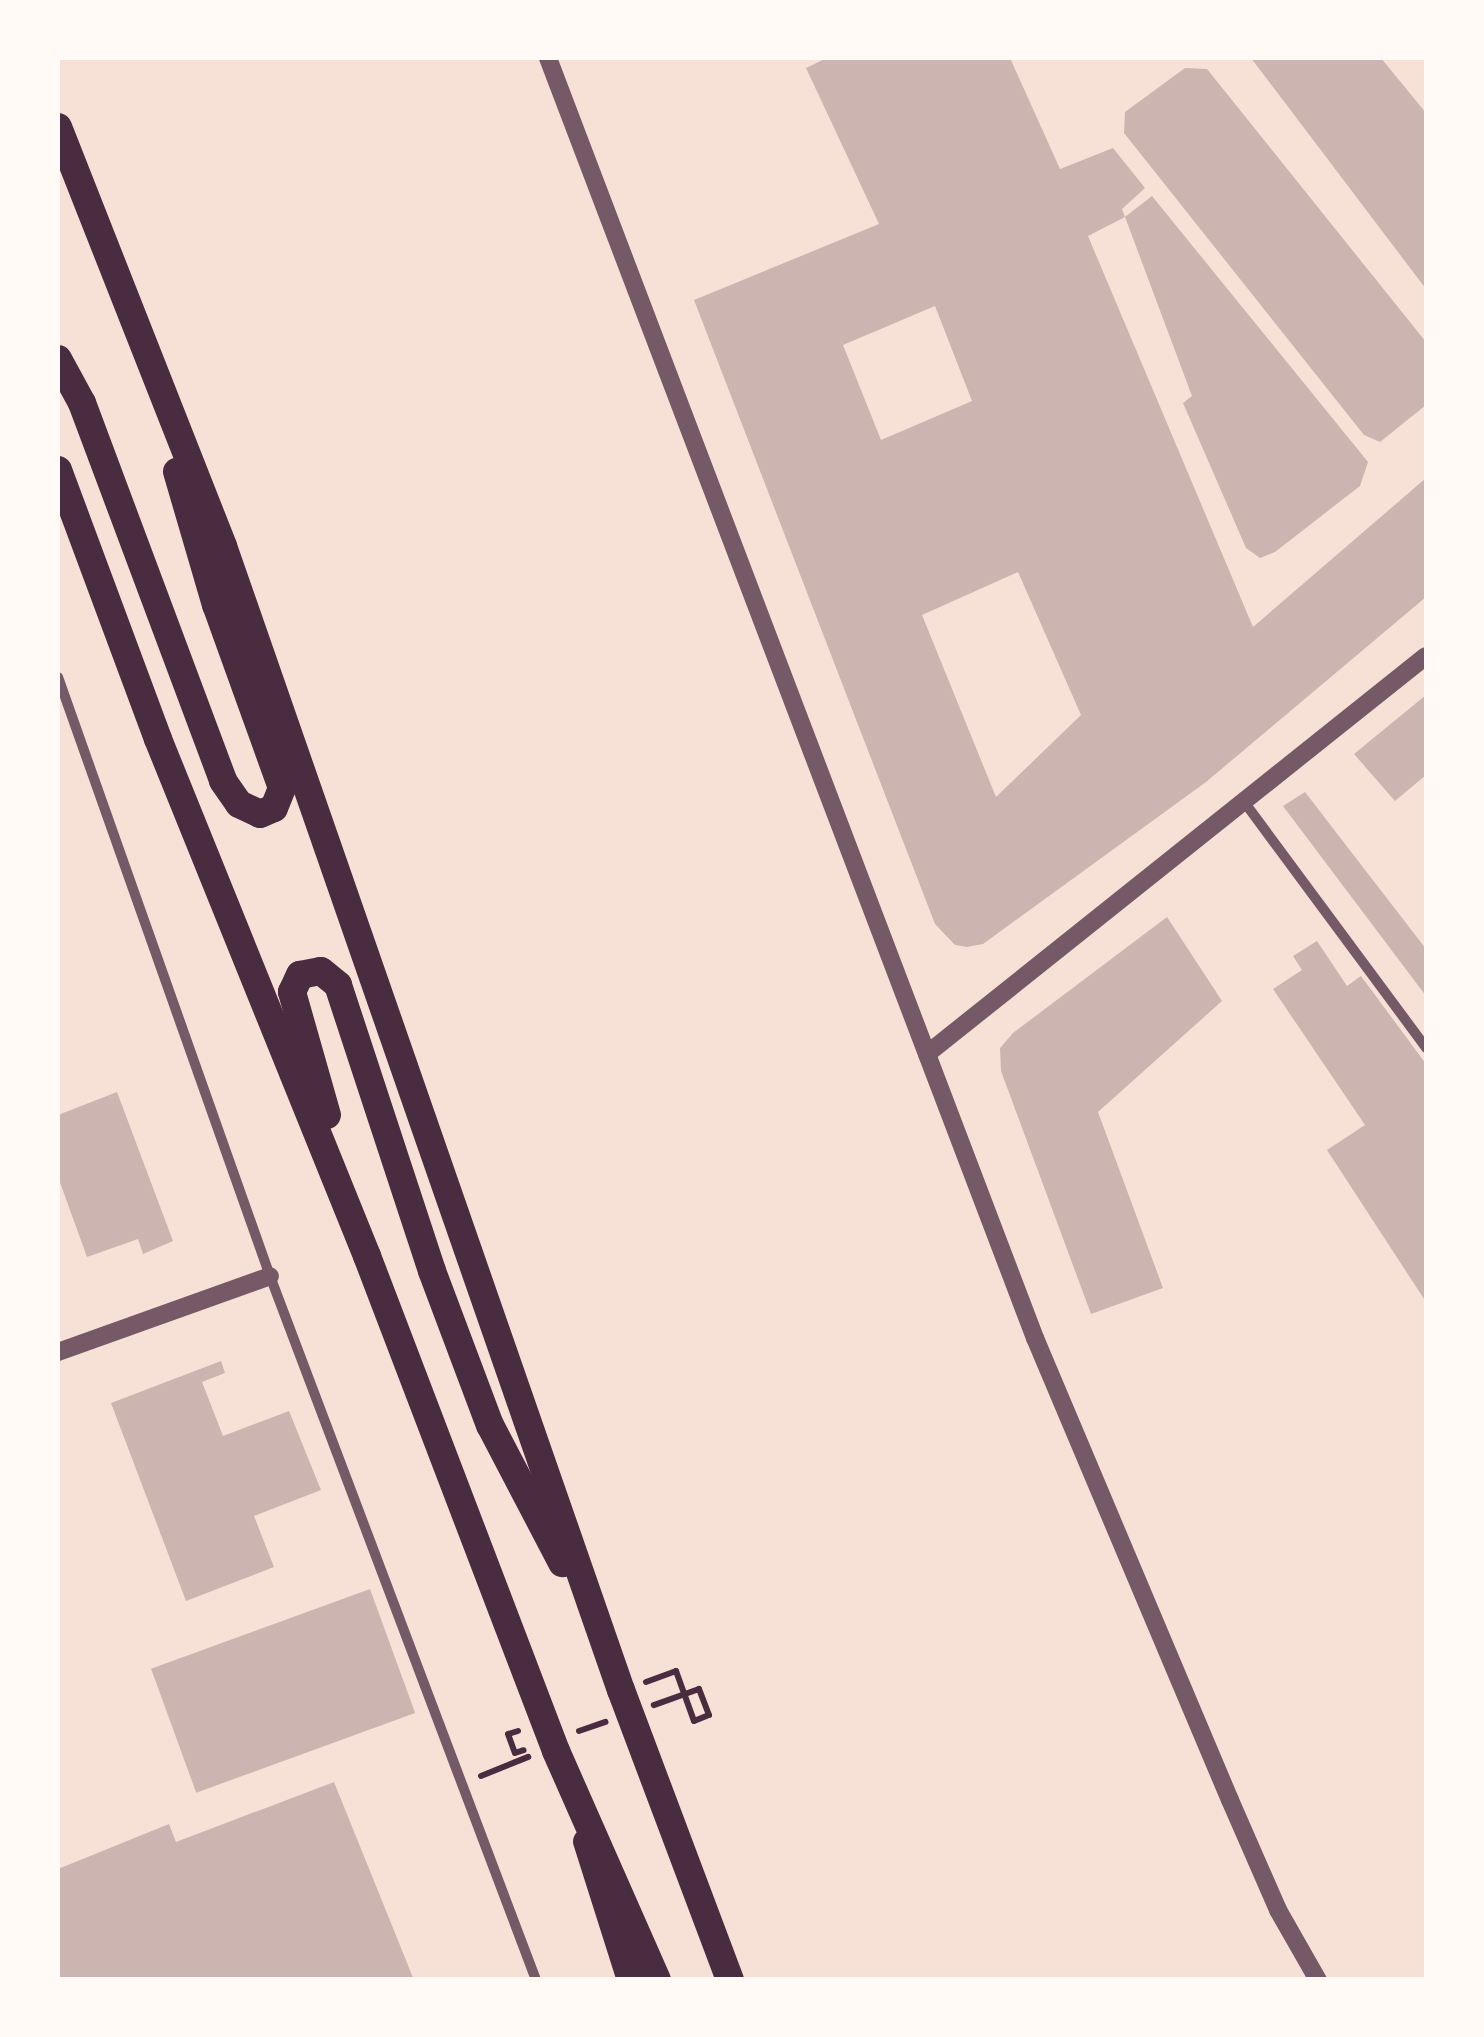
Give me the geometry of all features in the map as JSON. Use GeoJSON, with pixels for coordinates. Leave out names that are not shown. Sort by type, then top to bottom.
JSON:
{"type":"FeatureCollection","features":[{"type":"Feature","properties":{"kind":"highway"},"geometry":{"type":"LineString","coordinates":[[58,128],[121,279],[236,583],[607,1649],[730,1980]]}},
{"type":"Feature","properties":{"kind":"highway"},"geometry":{"type":"LineString","coordinates":[[58,359],[82,403],[222,781],[239,804],[260,814],[274,808],[282,788],[216,604],[121,279]]}},
{"type":"Feature","properties":{"kind":"highway"},"geometry":{"type":"LineString","coordinates":[[58,470],[158,739],[367,1256],[556,1751],[657,1980]]}},
{"type":"Feature","properties":{"kind":"highway"},"geometry":{"type":"LineString","coordinates":[[367,1256],[292,992],[300,974],[321,971],[338,984],[432,1272],[490,1425],[607,1649]]}},
{"type":"Feature","properties":{"kind":"main road"},"geometry":{"type":"LineString","coordinates":[[556,1751],[629,1980]]}},
{"type":"Feature","properties":{"kind":"street"},"geometry":{"type":"LineString","coordinates":[[548,58],[927,1054],[1113,1528],[1278,1910],[1318,1980]]}},
{"type":"Feature","properties":{"kind":"street"},"geometry":{"type":"LineString","coordinates":[[927,1054],[1426,656]]}},
{"type":"Feature","properties":{"kind":"street"},"geometry":{"type":"LineString","coordinates":[[58,676],[270,1276],[536,1980]]}},
{"type":"Feature","properties":{"kind":"street"},"geometry":{"type":"LineString","coordinates":[[1245,803],[1426,1048]]}},
{"type":"Feature","properties":{"kind":"street"},"geometry":{"type":"LineString","coordinates":[[58,1352],[270,1276]]}},
{"type":"Feature","properties":{"kind":"path"},"geometry":{"type":"LineString","coordinates":[[676,1671],[694,1721],[709,1716],[699,1689]]}},
{"type":"Feature","properties":{"kind":"path"},"geometry":{"type":"LineString","coordinates":[[461,1783],[528,1759]]}},
{"type":"Feature","properties":{"kind":"building"},"geometry":{"type":"Polygon","coordinates":[[[827,58],[1010,58],[1060,169],[1113,148],[1145,188],[1122,209],[1125,217],[1088,236],[1253,627],[1426,478],[1426,597],[1206,782],[983,944],[955,945],[935,924],[694,300],[879,224],[806,68],[827,58]],[[935,306],[843,345],[881,440],[972,401],[935,306]],[[1018,572],[922,615],[996,797],[1081,715],[1018,572]]]}},
{"type":"Feature","properties":{"kind":"building"},"geometry":{"type":"Polygon","coordinates":[[[1251,58],[1381,58],[1426,113],[1426,289],[1251,58]]]}},
{"type":"Feature","properties":{"kind":"building"},"geometry":{"type":"Polygon","coordinates":[[[1185,68],[1207,69],[1426,342],[1426,405],[1380,442],[1364,435],[1124,133],[1125,112],[1185,68]]]}},
{"type":"Feature","properties":{"kind":"building"},"geometry":{"type":"Polygon","coordinates":[[[1152,196],[1368,462],[1360,486],[1275,552],[1260,558],[1246,548],[1183,403],[1192,396],[1125,217],[1152,196]]]}},
{"type":"Feature","properties":{"kind":"building"},"geometry":{"type":"Polygon","coordinates":[[[1426,695],[1426,775],[1395,801],[1354,754],[1426,695]]]}},
{"type":"Feature","properties":{"kind":"building"},"geometry":{"type":"Polygon","coordinates":[[[1305,792],[1426,949],[1426,996],[1283,806],[1305,792]]]}},
{"type":"Feature","properties":{"kind":"building"},"geometry":{"type":"Polygon","coordinates":[[[1167,917],[1222,1001],[1098,1112],[1163,1288],[1091,1314],[1001,1071],[1000,1048],[1013,1033],[1167,917]]]}},
{"type":"Feature","properties":{"kind":"building"},"geometry":{"type":"Polygon","coordinates":[[[1317,941],[1347,986],[1361,976],[1426,1064],[1426,1302],[1327,1150],[1365,1125],[1273,989],[1302,970],[1293,956],[1317,941]]]}},
{"type":"Feature","properties":{"kind":"building"},"geometry":{"type":"Polygon","coordinates":[[[117,1092],[173,1241],[143,1254],[138,1239],[87,1257],[58,1177],[58,1115],[117,1092]]]}},
{"type":"Feature","properties":{"kind":"building"},"geometry":{"type":"Polygon","coordinates":[[[221,1361],[225,1373],[202,1382],[223,1436],[289,1411],[321,1490],[254,1516],[274,1567],[186,1601],[111,1403],[221,1361]]]}},
{"type":"Feature","properties":{"kind":"building"},"geometry":{"type":"Polygon","coordinates":[[[370,1589],[415,1713],[196,1793],[151,1669],[370,1589]]]}},
{"type":"Feature","properties":{"kind":"building"},"geometry":{"type":"Polygon","coordinates":[[[334,1782],[414,1980],[58,1980],[58,1869],[169,1824],[176,1842],[334,1782]]]}}]}
